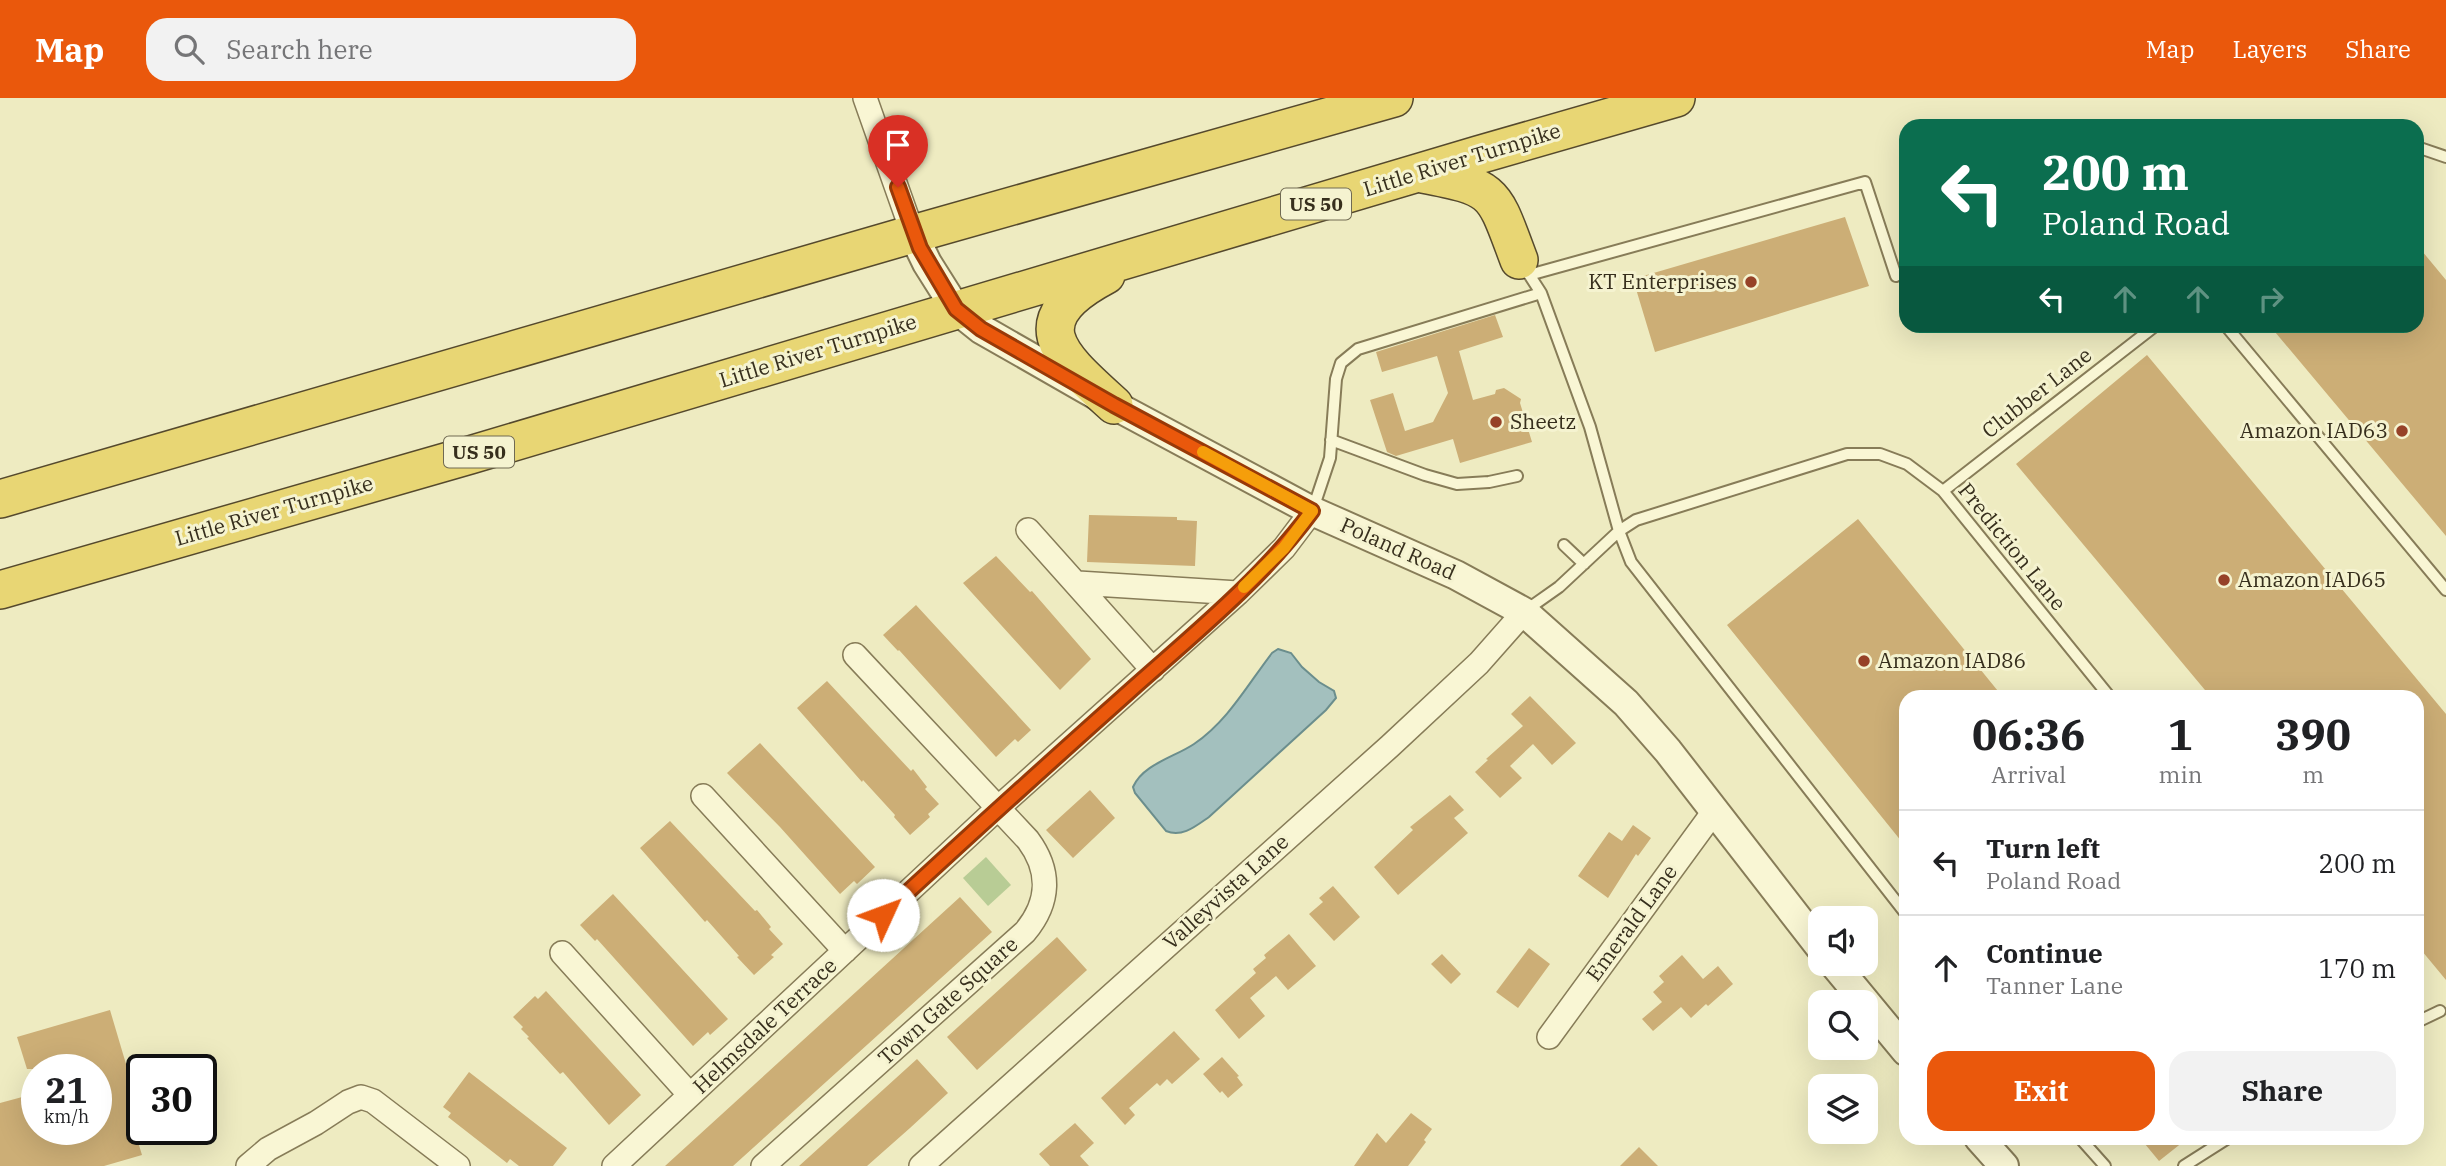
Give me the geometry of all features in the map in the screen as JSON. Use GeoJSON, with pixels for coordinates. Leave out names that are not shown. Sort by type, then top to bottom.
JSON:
{"type":"FeatureCollection","features":[{"type":"Feature","properties":{"kind":"highway"},"geometry":{"type":"LineString","coordinates":[[0,499],[1394,98]]}},
{"type":"Feature","properties":{"kind":"highway","name":"Little River Turnpike"},"geometry":{"type":"LineString","coordinates":[[0,590],[470,455],[1675,98]]}},
{"type":"Feature","properties":{"kind":"highway"},"geometry":{"type":"LineString","coordinates":[[1418,174],[1462,181],[1488,194],[1499,206],[1524,267]]}},
{"type":"Feature","properties":{"kind":"highway"},"geometry":{"type":"LineString","coordinates":[[1114,405],[1064,357],[1059,348],[1055,327],[1064,305],[1084,287],[1167,247]]}},
{"type":"Feature","properties":{"kind":"street"},"geometry":{"type":"LineString","coordinates":[[865,98],[914,234]]}},
{"type":"Feature","properties":{"kind":"street","name":"Poland Road"},"geometry":{"type":"LineString","coordinates":[[914,234],[932,271],[956,309],[981,329],[1114,405],[1312,511],[1456,575],[1524,612],[1626,704],[1668,751],[1808,931]]}},
{"type":"Feature","properties":{"kind":"street","name":"Helmsdale Terrace"},"geometry":{"type":"LineString","coordinates":[[614,1166],[998,808],[1238,593],[1284,548],[1312,511]]}},
{"type":"Feature","properties":{"kind":"street"},"geometry":{"type":"LineString","coordinates":[[1028,530],[1153,670]]}},
{"type":"Feature","properties":{"kind":"street"},"geometry":{"type":"LineString","coordinates":[[1078,583],[1238,593]]}},
{"type":"Feature","properties":{"kind":"street","name":"Valleyvista Lane"},"geometry":{"type":"LineString","coordinates":[[921,1166],[1390,746],[1479,663],[1524,612]]}},
{"type":"Feature","properties":{"kind":"street","name":"Town Gate Square"},"geometry":{"type":"LineString","coordinates":[[763,1166],[1025,932],[1035,920],[1044,890],[1045,876],[1041,862],[1028,840],[855,655]]}},
{"type":"Feature","properties":{"kind":"street"},"geometry":{"type":"LineString","coordinates":[[703,796],[845,951]]}},
{"type":"Feature","properties":{"kind":"street","name":"Emerald Lane"},"geometry":{"type":"LineString","coordinates":[[1549,1037],[1715,810]]}},
{"type":"Feature","properties":{"kind":"street"},"geometry":{"type":"LineString","coordinates":[[562,953],[691,1095]]}},
{"type":"Feature","properties":{"kind":"street"},"geometry":{"type":"LineString","coordinates":[[1844,976],[1899,1043]]}},
{"type":"Feature","properties":{"kind":"street"},"geometry":{"type":"LineString","coordinates":[[248,1166],[268,1149],[361,1097],[373,1101],[458,1166]]}},
{"type":"Feature","properties":{"kind":"street"},"geometry":{"type":"LineString","coordinates":[[1985,1145],[2004,1166]]}},
{"type":"Feature","properties":{"kind":"lane"},"geometry":{"type":"LineString","coordinates":[[2424,148],[2446,157]]}},
{"type":"Feature","properties":{"kind":"lane"},"geometry":{"type":"LineString","coordinates":[[1896,276],[1865,183],[1524,267],[1542,293],[1590,427],[1619,531],[1631,562],[1899,905]]}},
{"type":"Feature","properties":{"kind":"lane"},"geometry":{"type":"LineString","coordinates":[[1312,511],[1323,482],[1331,440],[1336,379],[1341,363],[1358,349],[1542,293]]}},
{"type":"Feature","properties":{"kind":"lane","name":"Clubber Lane"},"geometry":{"type":"LineString","coordinates":[[1943,491],[2146,333]]}},
{"type":"Feature","properties":{"kind":"lane"},"geometry":{"type":"LineString","coordinates":[[2232,333],[2446,590]]}},
{"type":"Feature","properties":{"kind":"lane"},"geometry":{"type":"LineString","coordinates":[[1331,440],[1457,484],[1517,476]]}},
{"type":"Feature","properties":{"kind":"lane","name":"Prediction Lane"},"geometry":{"type":"LineString","coordinates":[[1524,612],[1559,587],[1619,531],[1636,520],[1847,454],[1880,454],[1907,464],[1943,491],[2104,690]]}},
{"type":"Feature","properties":{"kind":"lane"},"geometry":{"type":"LineString","coordinates":[[1564,545],[1584,564]]}},
{"type":"Feature","properties":{"kind":"lane"},"geometry":{"type":"LineString","coordinates":[[2424,1019],[2440,1011]]}},
{"type":"Feature","properties":{"kind":"lane"},"geometry":{"type":"LineString","coordinates":[[2086,1145],[2105,1166]]}},
{"type":"Feature","properties":{"kind":"lane"},"geometry":{"type":"LineString","coordinates":[[2184,1166],[2217,1145]]}},
{"type":"Feature","properties":{"kind":"green space"},"geometry":{"type":"Polygon","coordinates":[[[986,857],[1011,885],[988,906],[963,878],[986,857]]]}},
{"type":"Feature","properties":{"kind":"water"},"geometry":{"type":"Polygon","coordinates":[[[1278,649],[1291,653],[1302,667],[1334,691],[1336,698],[1209,817],[1183,832],[1166,831],[1133,787],[1144,772],[1206,735],[1237,702],[1272,653],[1278,649]]]}},
{"type":"Feature","properties":{"kind":"building","name":"KT Enterprises"},"geometry":{"type":"Polygon","coordinates":[[[1845,217],[1869,286],[1655,352],[1633,279],[1845,217]]]}},
{"type":"Feature","properties":{"kind":"building","name":"Amazon IAD63"},"geometry":{"type":"Polygon","coordinates":[[[2424,253],[2446,280],[2446,536],[2276,333],[2424,333],[2424,253]]]}},
{"type":"Feature","properties":{"kind":"building","name":"Sheetz"},"geometry":{"type":"Polygon","coordinates":[[[1495,315],[1503,337],[1459,351],[1473,400],[1495,394],[1496,390],[1504,388],[1521,399],[1532,442],[1460,463],[1453,439],[1396,456],[1387,452],[1370,400],[1393,393],[1405,431],[1433,422],[1448,393],[1437,356],[1382,372],[1376,352],[1495,315]]]}},
{"type":"Feature","properties":{"kind":"building","name":"Amazon IAD65"},"geometry":{"type":"Polygon","coordinates":[[[2147,355],[2446,714],[2446,980],[2424,953],[2424,690],[2205,690],[2016,464],[2147,355]]]}},
{"type":"Feature","properties":{"kind":"building"},"geometry":{"type":"Polygon","coordinates":[[[1089,515],[1177,517],[1177,520],[1197,521],[1195,566],[1087,562],[1089,515]]]}},
{"type":"Feature","properties":{"kind":"building","name":"Amazon IAD86"},"geometry":{"type":"Polygon","coordinates":[[[1858,519],[1997,690],[1899,690],[1899,838],[1727,625],[1858,519]]]}},
{"type":"Feature","properties":{"kind":"building"},"geometry":{"type":"Polygon","coordinates":[[[996,556],[1030,592],[1032,591],[1091,659],[1060,690],[963,583],[996,556]]]}},
{"type":"Feature","properties":{"kind":"building"},"geometry":{"type":"Polygon","coordinates":[[[916,605],[1031,730],[1018,742],[1015,739],[996,757],[883,635],[916,605]]]}},
{"type":"Feature","properties":{"kind":"building"},"geometry":{"type":"Polygon","coordinates":[[[827,681],[911,771],[913,769],[927,787],[925,789],[939,804],[928,814],[930,817],[910,835],[797,708],[827,681]]]}},
{"type":"Feature","properties":{"kind":"building"},"geometry":{"type":"Polygon","coordinates":[[[1530,696],[1576,743],[1552,765],[1533,744],[1510,766],[1522,778],[1500,798],[1475,772],[1523,726],[1511,714],[1530,696]]]}},
{"type":"Feature","properties":{"kind":"building"},"geometry":{"type":"Polygon","coordinates":[[[760,743],[875,867],[857,884],[854,881],[840,894],[727,773],[760,743]]]}},
{"type":"Feature","properties":{"kind":"building"},"geometry":{"type":"Polygon","coordinates":[[[1090,790],[1115,818],[1073,858],[1046,830],[1090,790]]]}},
{"type":"Feature","properties":{"kind":"building"},"geometry":{"type":"Polygon","coordinates":[[[1450,795],[1464,810],[1454,818],[1468,833],[1398,895],[1374,867],[1413,830],[1410,827],[1450,795]]]}},
{"type":"Feature","properties":{"kind":"building"},"geometry":{"type":"Polygon","coordinates":[[[670,821],[755,911],[757,910],[783,944],[771,955],[774,957],[754,975],[640,848],[670,821]]]}},
{"type":"Feature","properties":{"kind":"building"},"geometry":{"type":"Polygon","coordinates":[[[1633,825],[1651,838],[1638,856],[1636,854],[1608,898],[1578,876],[1609,832],[1622,841],[1633,825]]]}},
{"type":"Feature","properties":{"kind":"building"},"geometry":{"type":"Polygon","coordinates":[[[1333,886],[1360,917],[1334,941],[1309,914],[1323,902],[1319,898],[1333,886]]]}},
{"type":"Feature","properties":{"kind":"building"},"geometry":{"type":"Polygon","coordinates":[[[613,894],[728,1019],[693,1046],[597,939],[595,941],[580,925],[613,894]]]}},
{"type":"Feature","properties":{"kind":"building"},"geometry":{"type":"Polygon","coordinates":[[[960,897],[992,932],[733,1166],[665,1166],[960,897]]]}},
{"type":"Feature","properties":{"kind":"building"},"geometry":{"type":"Polygon","coordinates":[[[1289,934],[1316,966],[1288,990],[1276,976],[1250,998],[1265,1016],[1239,1039],[1215,1010],[1256,973],[1253,969],[1266,958],[1264,955],[1289,934]]]}},
{"type":"Feature","properties":{"kind":"building"},"geometry":{"type":"Polygon","coordinates":[[[1057,937],[1087,970],[977,1070],[947,1037],[1057,937]]]}},
{"type":"Feature","properties":{"kind":"building"},"geometry":{"type":"Polygon","coordinates":[[[1529,948],[1550,964],[1518,1008],[1496,992],[1529,948]]]}},
{"type":"Feature","properties":{"kind":"building"},"geometry":{"type":"Polygon","coordinates":[[[1442,954],[1461,974],[1451,984],[1431,964],[1442,954]]]}},
{"type":"Feature","properties":{"kind":"building"},"geometry":{"type":"Polygon","coordinates":[[[1682,955],[1703,979],[1718,966],[1733,984],[1691,1018],[1681,1007],[1653,1031],[1642,1019],[1662,1002],[1653,992],[1664,982],[1659,976],[1682,955]]]}},
{"type":"Feature","properties":{"kind":"building"},"geometry":{"type":"Polygon","coordinates":[[[546,991],[641,1095],[609,1125],[563,1072],[560,1074],[527,1038],[529,1037],[521,1029],[523,1027],[513,1017],[535,996],[538,999],[546,991]]]}},
{"type":"Feature","properties":{"kind":"building"},"geometry":{"type":"Polygon","coordinates":[[[110,1010],[126,1064],[126,1145],[139,1145],[142,1155],[104,1166],[0,1166],[0,1103],[21,1097],[21,1145],[112,1145],[112,1054],[22,1054],[17,1037],[110,1010]]]}},
{"type":"Feature","properties":{"kind":"building"},"geometry":{"type":"Polygon","coordinates":[[[1174,1031],[1200,1059],[1172,1084],[1167,1079],[1160,1086],[1157,1083],[1129,1108],[1135,1115],[1125,1125],[1101,1098],[1174,1031]]]}},
{"type":"Feature","properties":{"kind":"building"},"geometry":{"type":"Polygon","coordinates":[[[1222,1057],[1239,1076],[1237,1077],[1243,1085],[1228,1098],[1203,1074],[1222,1057]]]}},
{"type":"Feature","properties":{"kind":"building"},"geometry":{"type":"Polygon","coordinates":[[[917,1059],[948,1093],[910,1128],[867,1166],[799,1166],[917,1059]]]}},
{"type":"Feature","properties":{"kind":"building"},"geometry":{"type":"Polygon","coordinates":[[[469,1072],[567,1148],[553,1166],[519,1166],[510,1159],[507,1163],[448,1117],[451,1113],[443,1107],[469,1072]]]}},
{"type":"Feature","properties":{"kind":"building"},"geometry":{"type":"Polygon","coordinates":[[[1411,1113],[1432,1129],[1408,1166],[1354,1166],[1377,1133],[1386,1143],[1411,1113]]]}},
{"type":"Feature","properties":{"kind":"building"},"geometry":{"type":"Polygon","coordinates":[[[1075,1123],[1094,1143],[1080,1156],[1089,1166],[1050,1166],[1039,1154],[1075,1123]]]}},
{"type":"Feature","properties":{"kind":"building"},"geometry":{"type":"Polygon","coordinates":[[[2146,1145],[2179,1145],[2159,1161],[2146,1145]]]}},
{"type":"Feature","properties":{"kind":"building"},"geometry":{"type":"Polygon","coordinates":[[[1639,1147],[1658,1166],[1620,1166],[1639,1147]]]}},
{"type":"Feature","properties":{"kind":"slow traffic"},"geometry":{"type":"LineString","coordinates":[[1203,452],[1312,511],[1284,548],[1244,587]]}},
{"type":"Feature","properties":{"kind":"place","name":"KT Enterprises"},"geometry":{"type":"Point","coordinates":[1751,282]}},
{"type":"Feature","properties":{"kind":"place","name":"Sheetz"},"geometry":{"type":"Point","coordinates":[1496,422]}},
{"type":"Feature","properties":{"kind":"place","name":"Amazon IAD63"},"geometry":{"type":"Point","coordinates":[2402,431]}},
{"type":"Feature","properties":{"kind":"place","name":"Amazon IAD65"},"geometry":{"type":"Point","coordinates":[2224,580]}},
{"type":"Feature","properties":{"kind":"place","name":"Amazon IAD86"},"geometry":{"type":"Point","coordinates":[1864,661]}},
{"type":"Feature","properties":{"kind":"route"},"geometry":{"type":"LineString","coordinates":[[883,915],[1238,593],[1284,548],[1312,511],[1114,405],[981,329],[956,309],[934,275],[914,234],[898,187]]}}]}
